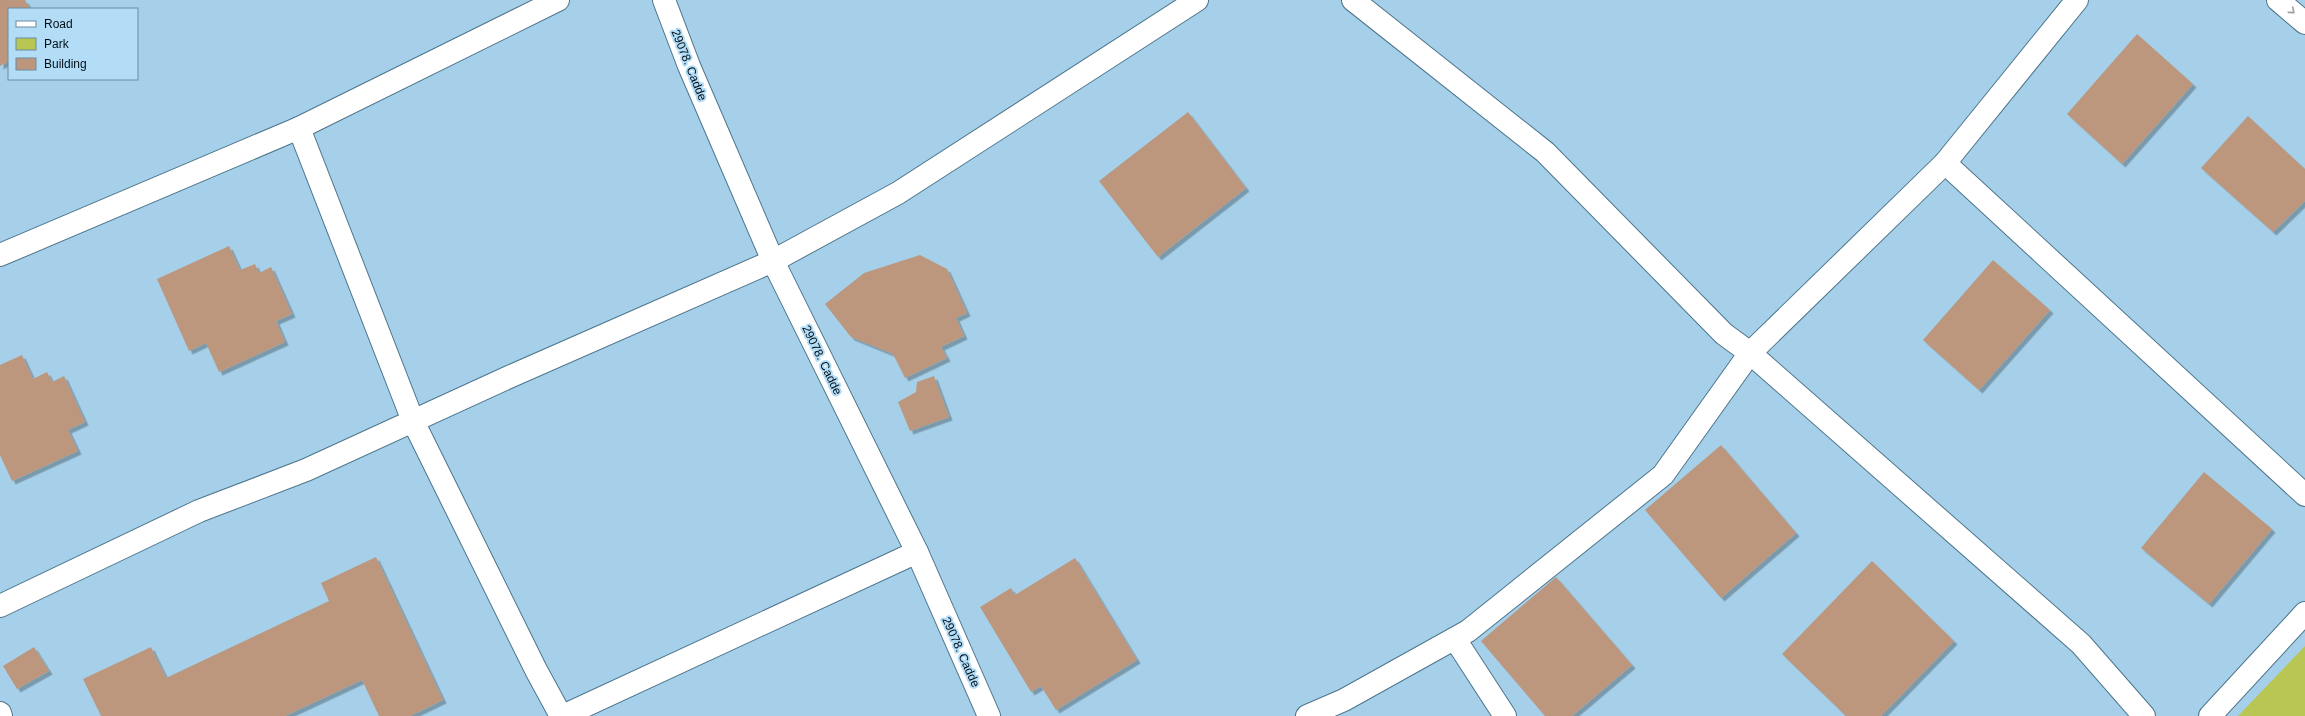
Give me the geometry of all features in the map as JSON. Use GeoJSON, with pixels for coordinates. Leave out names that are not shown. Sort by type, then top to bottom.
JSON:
{"type":"FeatureCollection","features":[{"type":"Feature","properties":{"kind":"street"},"geometry":{"type":"LineString","coordinates":[[0,254],[299,128],[558,0]]}},
{"type":"Feature","properties":{"kind":"street","name":"29078. Cadde"},"geometry":{"type":"LineString","coordinates":[[664,0],[689,66],[773,261],[917,552],[989,716]]}},
{"type":"Feature","properties":{"kind":"street"},"geometry":{"type":"LineString","coordinates":[[0,606],[199,510],[306,470],[773,261],[898,193],[1197,0]]}},
{"type":"Feature","properties":{"kind":"street"},"geometry":{"type":"LineString","coordinates":[[1353,0],[1545,152],[1724,334],[1750,353],[2082,644],[2144,716]]}},
{"type":"Feature","properties":{"kind":"street"},"geometry":{"type":"LineString","coordinates":[[1307,716],[1344,700],[1468,631],[1663,475],[1750,353],[1945,163],[2077,0]]}},
{"type":"Feature","properties":{"kind":"street"},"geometry":{"type":"LineString","coordinates":[[2278,0],[2305,23]]}},
{"type":"Feature","properties":{"kind":"street"},"geometry":{"type":"LineString","coordinates":[[299,128],[413,421],[536,670],[562,716],[917,552]]}},
{"type":"Feature","properties":{"kind":"street"},"geometry":{"type":"LineString","coordinates":[[1945,163],[2305,495]]}},
{"type":"Feature","properties":{"kind":"street"},"geometry":{"type":"LineString","coordinates":[[2210,716],[2305,613]]}},
{"type":"Feature","properties":{"kind":"street"},"geometry":{"type":"LineString","coordinates":[[1455,639],[1506,716]]}},
{"type":"Feature","properties":{"kind":"green space"},"geometry":{"type":"Polygon","coordinates":[[[2305,646],[2305,716],[2238,716],[2305,646]]]}},
{"type":"Feature","properties":{"kind":"building"},"geometry":{"type":"Polygon","coordinates":[[[0,0],[25,0],[29,8],[8,8],[8,62],[0,66],[0,0]]]}},
{"type":"Feature","properties":{"kind":"building"},"geometry":{"type":"Polygon","coordinates":[[[2137,34],[2193,84],[2122,164],[2067,114],[2137,34]]]}},
{"type":"Feature","properties":{"kind":"building"},"geometry":{"type":"Polygon","coordinates":[[[1188,112],[1246,188],[1158,257],[1099,181],[1188,112]]]}},
{"type":"Feature","properties":{"kind":"building"},"geometry":{"type":"Polygon","coordinates":[[[2248,116],[2305,169],[2305,201],[2273,232],[2201,168],[2248,116]]]}},
{"type":"Feature","properties":{"kind":"building"},"geometry":{"type":"Polygon","coordinates":[[[229,246],[240,270],[255,264],[259,273],[271,267],[292,314],[276,321],[285,342],[219,372],[206,343],[189,351],[157,279],[229,246]]]}},
{"type":"Feature","properties":{"kind":"building"},"geometry":{"type":"Polygon","coordinates":[[[920,255],[947,269],[967,313],[956,318],[964,336],[941,347],[947,358],[905,378],[893,354],[851,337],[825,304],[864,273],[920,255]]]}},
{"type":"Feature","properties":{"kind":"building"},"geometry":{"type":"Polygon","coordinates":[[[1993,260],[2050,310],[1979,390],[1923,340],[1993,260]]]}},
{"type":"Feature","properties":{"kind":"building"},"geometry":{"type":"Polygon","coordinates":[[[22,355],[33,379],[47,372],[52,382],[64,376],[85,422],[68,430],[78,451],[12,481],[0,455],[0,365],[22,355]]]}},
{"type":"Feature","properties":{"kind":"building"},"geometry":{"type":"Polygon","coordinates":[[[934,376],[949,417],[910,431],[898,402],[916,392],[917,382],[934,376]]]}},
{"type":"Feature","properties":{"kind":"building"},"geometry":{"type":"Polygon","coordinates":[[[1721,445],[1796,533],[1721,598],[1645,510],[1721,445]]]}},
{"type":"Feature","properties":{"kind":"building"},"geometry":{"type":"Polygon","coordinates":[[[2204,472],[2272,529],[2209,604],[2141,548],[2204,472]]]}},
{"type":"Feature","properties":{"kind":"building"},"geometry":{"type":"Polygon","coordinates":[[[376,557],[443,700],[410,716],[379,716],[362,680],[285,716],[101,716],[83,679],[151,647],[166,678],[329,601],[321,583],[376,557]]]}},
{"type":"Feature","properties":{"kind":"building"},"geometry":{"type":"Polygon","coordinates":[[[1075,558],[1137,660],[1056,710],[1041,686],[1031,692],[980,607],[1011,588],[1015,595],[1075,558]]]}},
{"type":"Feature","properties":{"kind":"building"},"geometry":{"type":"Polygon","coordinates":[[[1872,561],[1954,641],[1881,716],[1846,716],[1782,654],[1872,561]]]}},
{"type":"Feature","properties":{"kind":"building"},"geometry":{"type":"Polygon","coordinates":[[[1556,577],[1632,665],[1572,716],[1545,716],[1481,641],[1556,577]]]}},
{"type":"Feature","properties":{"kind":"building"},"geometry":{"type":"Polygon","coordinates":[[[34,647],[49,671],[17,689],[3,666],[34,647]]]}}]}
